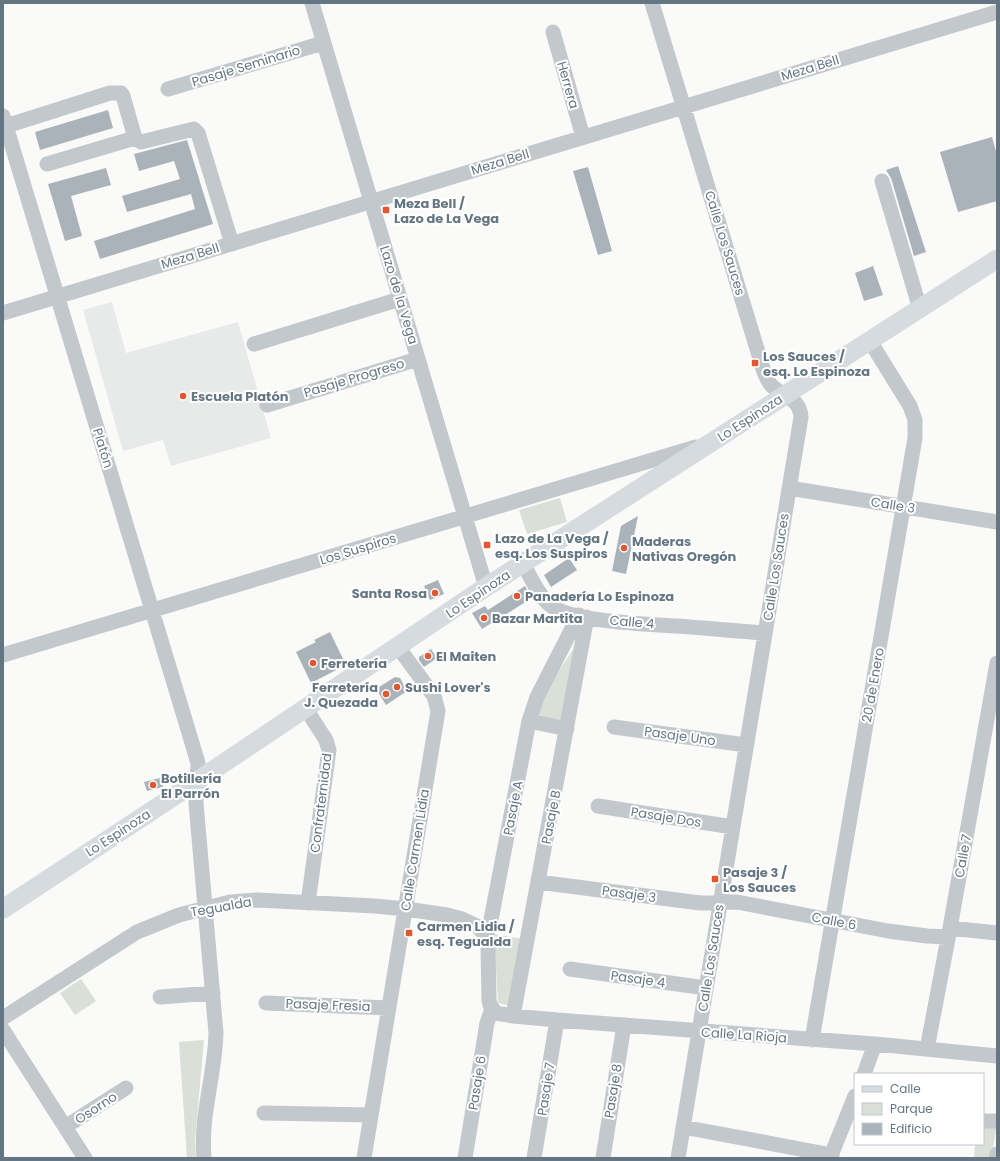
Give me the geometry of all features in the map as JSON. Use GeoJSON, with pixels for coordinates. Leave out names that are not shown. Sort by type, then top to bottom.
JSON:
{"type":"FeatureCollection","features":[{"type":"Feature","properties":{"kind":"main road","name":"Lo Espinoza"},"geometry":{"type":"LineString","coordinates":[[3,909],[486,588],[997,259]]}},
{"type":"Feature","properties":{"kind":"street","name":"Lazo de la Vega"},"geometry":{"type":"LineString","coordinates":[[312,3],[486,588]]}},
{"type":"Feature","properties":{"kind":"street","name":"Calle Los Sauces"},"geometry":{"type":"LineString","coordinates":[[652,3],[764,372],[771,385],[779,392],[786,395],[797,405],[800,417],[678,1158]]}},
{"type":"Feature","properties":{"kind":"street","name":"Meza Bell"},"geometry":{"type":"LineString","coordinates":[[3,313],[997,12]]}},
{"type":"Feature","properties":{"kind":"street","name":"Herrera"},"geometry":{"type":"LineString","coordinates":[[553,32],[583,137]]}},
{"type":"Feature","properties":{"kind":"street","name":"Pasaje Seminario"},"geometry":{"type":"LineString","coordinates":[[168,89],[323,43]]}},
{"type":"Feature","properties":{"kind":"street"},"geometry":{"type":"LineString","coordinates":[[4,121],[116,92],[121,93],[123,96],[135,138],[141,142],[194,129],[198,132],[232,244]]}},
{"type":"Feature","properties":{"kind":"street","name":"Platón"},"geometry":{"type":"LineString","coordinates":[[4,121],[198,763],[196,803],[216,1041],[204,1127],[204,1158]]}},
{"type":"Feature","properties":{"kind":"street"},"geometry":{"type":"LineString","coordinates":[[47,164],[135,138]]}},
{"type":"Feature","properties":{"kind":"street"},"geometry":{"type":"LineString","coordinates":[[882,182],[920,309]]}},
{"type":"Feature","properties":{"kind":"street"},"geometry":{"type":"LineString","coordinates":[[254,344],[400,299]]}},
{"type":"Feature","properties":{"kind":"street","name":"20 de Enero"},"geometry":{"type":"LineString","coordinates":[[812,1040],[915,438],[915,420],[913,413],[870,341]]}},
{"type":"Feature","properties":{"kind":"street","name":"Pasaje Progreso"},"geometry":{"type":"LineString","coordinates":[[268,405],[418,359]]}},
{"type":"Feature","properties":{"kind":"street","name":"Los Suspiros"},"geometry":{"type":"LineString","coordinates":[[3,655],[712,442]]}},
{"type":"Feature","properties":{"kind":"street","name":"Calle 3"},"geometry":{"type":"LineString","coordinates":[[789,488],[997,522]]}},
{"type":"Feature","properties":{"kind":"street","name":"Calle 4"},"geometry":{"type":"LineString","coordinates":[[523,564],[541,594],[551,605],[558,609],[583,616],[636,623],[765,633]]}},
{"type":"Feature","properties":{"kind":"street","name":"Pasaje A"},"geometry":{"type":"LineString","coordinates":[[492,1009],[489,1000],[488,946],[486,936],[490,925],[529,721],[537,697],[583,616]]}},
{"type":"Feature","properties":{"kind":"street","name":"Pasaje B"},"geometry":{"type":"LineString","coordinates":[[513,1016],[567,729],[583,616]]}},
{"type":"Feature","properties":{"kind":"street","name":"Calle Carmen Lidia"},"geometry":{"type":"LineString","coordinates":[[364,1158],[438,710],[434,696],[398,647]]}},
{"type":"Feature","properties":{"kind":"street","name":"Calle 7"},"geometry":{"type":"LineString","coordinates":[[927,1050],[997,666]]}},
{"type":"Feature","properties":{"kind":"street","name":"Confraternidad"},"geometry":{"type":"LineString","coordinates":[[306,709],[326,740],[329,750],[308,902]]}},
{"type":"Feature","properties":{"kind":"street"},"geometry":{"type":"LineString","coordinates":[[529,721],[567,729]]}},
{"type":"Feature","properties":{"kind":"street","name":"Pasaje Uno"},"geometry":{"type":"LineString","coordinates":[[614,726],[746,745]]}},
{"type":"Feature","properties":{"kind":"street","name":"Pasaje Dos"},"geometry":{"type":"LineString","coordinates":[[598,806],[733,827]]}},
{"type":"Feature","properties":{"kind":"street","name":"Pasaje 3"},"geometry":{"type":"LineString","coordinates":[[538,882],[700,904],[720,903]]}},
{"type":"Feature","properties":{"kind":"street","name":"Tegualda"},"geometry":{"type":"LineString","coordinates":[[3,1018],[137,932],[179,915],[230,902],[247,900],[308,902],[406,909],[447,915],[462,919],[477,926],[486,936]]}},
{"type":"Feature","properties":{"kind":"street","name":"Calle 6"},"geometry":{"type":"LineString","coordinates":[[720,903],[737,902],[906,934],[997,933]]}},
{"type":"Feature","properties":{"kind":"street","name":"Pasaje 4"},"geometry":{"type":"LineString","coordinates":[[570,969],[706,988]]}},
{"type":"Feature","properties":{"kind":"street"},"geometry":{"type":"LineString","coordinates":[[160,997],[213,993]]}},
{"type":"Feature","properties":{"kind":"street","name":"Pasaje Fresia"},"geometry":{"type":"LineString","coordinates":[[266,1003],[389,1008]]}},
{"type":"Feature","properties":{"kind":"street","name":"Calle La Rioja"},"geometry":{"type":"LineString","coordinates":[[492,1009],[496,1013],[513,1016],[875,1044],[997,1056]]}},
{"type":"Feature","properties":{"kind":"street","name":"Pasaje 6"},"geometry":{"type":"LineString","coordinates":[[465,1158],[487,1023],[492,1009]]}},
{"type":"Feature","properties":{"kind":"street","name":"Pasaje 7"},"geometry":{"type":"LineString","coordinates":[[534,1158],[557,1020]]}},
{"type":"Feature","properties":{"kind":"street","name":"Pasaje 8"},"geometry":{"type":"LineString","coordinates":[[602,1158],[624,1025]]}},
{"type":"Feature","properties":{"kind":"street"},"geometry":{"type":"LineString","coordinates":[[3,1030],[85,1158]]}},
{"type":"Feature","properties":{"kind":"street"},"geometry":{"type":"LineString","coordinates":[[864,1073],[875,1044]]}},
{"type":"Feature","properties":{"kind":"street","name":"Osorno"},"geometry":{"type":"LineString","coordinates":[[65,1127],[126,1088]]}},
{"type":"Feature","properties":{"kind":"street"},"geometry":{"type":"LineString","coordinates":[[683,1127],[831,1156],[852,1111],[854,1101]]}},
{"type":"Feature","properties":{"kind":"street"},"geometry":{"type":"LineString","coordinates":[[264,1113],[371,1115]]}},
{"type":"Feature","properties":{"kind":"street"},"geometry":{"type":"LineString","coordinates":[[984,1121],[997,1121]]}},
{"type":"Feature","properties":{"kind":"street"},"geometry":{"type":"LineString","coordinates":[[996,1158],[997,1154]]}},
{"type":"Feature","properties":{"kind":"shaded area","name":"Escuela Platón"},"geometry":{"type":"Polygon","coordinates":[[[112,302],[126,353],[238,322],[271,438],[171,466],[163,440],[123,451],[83,310],[112,302]]]}},
{"type":"Feature","properties":{"kind":"green space"},"geometry":{"type":"Polygon","coordinates":[[[560,498],[567,522],[527,534],[519,510],[560,498]]]}},
{"type":"Feature","properties":{"kind":"green space"},"geometry":{"type":"Polygon","coordinates":[[[582,636],[564,724],[536,718],[539,701],[582,636]]]}},
{"type":"Feature","properties":{"kind":"green space"},"geometry":{"type":"Polygon","coordinates":[[[494,934],[523,939],[511,1006],[498,1003],[494,934]]]}},
{"type":"Feature","properties":{"kind":"green space"},"geometry":{"type":"Polygon","coordinates":[[[81,979],[96,1001],[75,1015],[60,993],[81,979]]]}},
{"type":"Feature","properties":{"kind":"green space"},"geometry":{"type":"Polygon","coordinates":[[[204,1040],[195,1140],[196,1158],[187,1158],[179,1042],[204,1040]]]}},
{"type":"Feature","properties":{"kind":"green space"},"geometry":{"type":"Polygon","coordinates":[[[997,1125],[991,1158],[974,1158],[975,1145],[984,1145],[984,1126],[997,1125]]]}},
{"type":"Feature","properties":{"kind":"building"},"geometry":{"type":"Polygon","coordinates":[[[108,110],[113,128],[40,150],[35,132],[108,110]]]}},
{"type":"Feature","properties":{"kind":"building"},"geometry":{"type":"Polygon","coordinates":[[[992,137],[997,155],[997,201],[958,212],[940,152],[992,137]]]}},
{"type":"Feature","properties":{"kind":"building"},"geometry":{"type":"Polygon","coordinates":[[[187,140],[213,224],[100,259],[94,241],[195,209],[191,194],[127,212],[122,196],[180,179],[174,161],[139,171],[134,154],[187,140]]]}},
{"type":"Feature","properties":{"kind":"building"},"geometry":{"type":"Polygon","coordinates":[[[898,166],[926,252],[914,256],[891,178],[886,170],[898,166]]]}},
{"type":"Feature","properties":{"kind":"building"},"geometry":{"type":"Polygon","coordinates":[[[588,167],[612,251],[598,255],[573,171],[588,167]]]}},
{"type":"Feature","properties":{"kind":"building"},"geometry":{"type":"Polygon","coordinates":[[[106,168],[111,185],[71,196],[82,236],[65,241],[48,184],[106,168]]]}},
{"type":"Feature","properties":{"kind":"building"},"geometry":{"type":"Polygon","coordinates":[[[873,266],[883,295],[864,301],[855,273],[873,266]]]}},
{"type":"Feature","properties":{"kind":"building","name":"Maderas Nativas Oregón"},"geometry":{"type":"Polygon","coordinates":[[[638,516],[626,574],[612,571],[621,526],[638,516]]]}},
{"type":"Feature","properties":{"kind":"building"},"geometry":{"type":"Polygon","coordinates":[[[569,558],[577,570],[551,587],[544,575],[569,558]]]}},
{"type":"Feature","properties":{"kind":"building"},"geometry":{"type":"Polygon","coordinates":[[[438,580],[444,594],[430,600],[424,586],[438,580]]]}},
{"type":"Feature","properties":{"kind":"building"},"geometry":{"type":"Polygon","coordinates":[[[525,586],[532,598],[482,629],[472,613],[485,606],[488,610],[525,586]]]}},
{"type":"Feature","properties":{"kind":"building"},"geometry":{"type":"Polygon","coordinates":[[[330,632],[346,665],[311,683],[296,652],[316,642],[314,640],[330,632]]]}},
{"type":"Feature","properties":{"kind":"building"},"geometry":{"type":"Polygon","coordinates":[[[431,649],[437,658],[424,667],[419,660],[419,657],[431,649]]]}},
{"type":"Feature","properties":{"kind":"building"},"geometry":{"type":"Polygon","coordinates":[[[395,677],[400,678],[407,691],[386,705],[376,689],[395,677]]]}},
{"type":"Feature","properties":{"kind":"building","name":"Botillería El Parrón"},"geometry":{"type":"Polygon","coordinates":[[[160,778],[163,787],[147,791],[144,782],[160,778]]]}},
{"type":"Feature","properties":{"kind":"place","name":"Meza Bell / Lazo de La Vega"},"geometry":{"type":"Point","coordinates":[386,210]}},
{"type":"Feature","properties":{"kind":"place","name":"Los Sauces / esq. Lo Espinoza"},"geometry":{"type":"Point","coordinates":[755,363]}},
{"type":"Feature","properties":{"kind":"place","name":"Escuela Platón"},"geometry":{"type":"Point","coordinates":[183,396]}},
{"type":"Feature","properties":{"kind":"place","name":"Lazo de La Vega / esq. Los Suspiros"},"geometry":{"type":"Point","coordinates":[487,545]}},
{"type":"Feature","properties":{"kind":"place","name":"Maderas Nativas Oregón"},"geometry":{"type":"Point","coordinates":[624,548]}},
{"type":"Feature","properties":{"kind":"place","name":"Santa Rosa"},"geometry":{"type":"Point","coordinates":[435,593]}},
{"type":"Feature","properties":{"kind":"place","name":"Panadería Lo Espinoza"},"geometry":{"type":"Point","coordinates":[517,596]}},
{"type":"Feature","properties":{"kind":"place","name":"Bazar Martita"},"geometry":{"type":"Point","coordinates":[484,618]}},
{"type":"Feature","properties":{"kind":"place","name":"El Maiten"},"geometry":{"type":"Point","coordinates":[428,656]}},
{"type":"Feature","properties":{"kind":"place","name":"Ferretería"},"geometry":{"type":"Point","coordinates":[313,663]}},
{"type":"Feature","properties":{"kind":"place","name":"Sushi Lover's"},"geometry":{"type":"Point","coordinates":[397,687]}},
{"type":"Feature","properties":{"kind":"place","name":"Ferretería J. Quezada"},"geometry":{"type":"Point","coordinates":[386,694]}},
{"type":"Feature","properties":{"kind":"place","name":"Botillería El Parrón"},"geometry":{"type":"Point","coordinates":[153,785]}},
{"type":"Feature","properties":{"kind":"place","name":"Pasaje 3 / Los Sauces"},"geometry":{"type":"Point","coordinates":[715,879]}},
{"type":"Feature","properties":{"kind":"place","name":"Carmen Lidia / esq. Tegualda"},"geometry":{"type":"Point","coordinates":[409,933]}}]}
